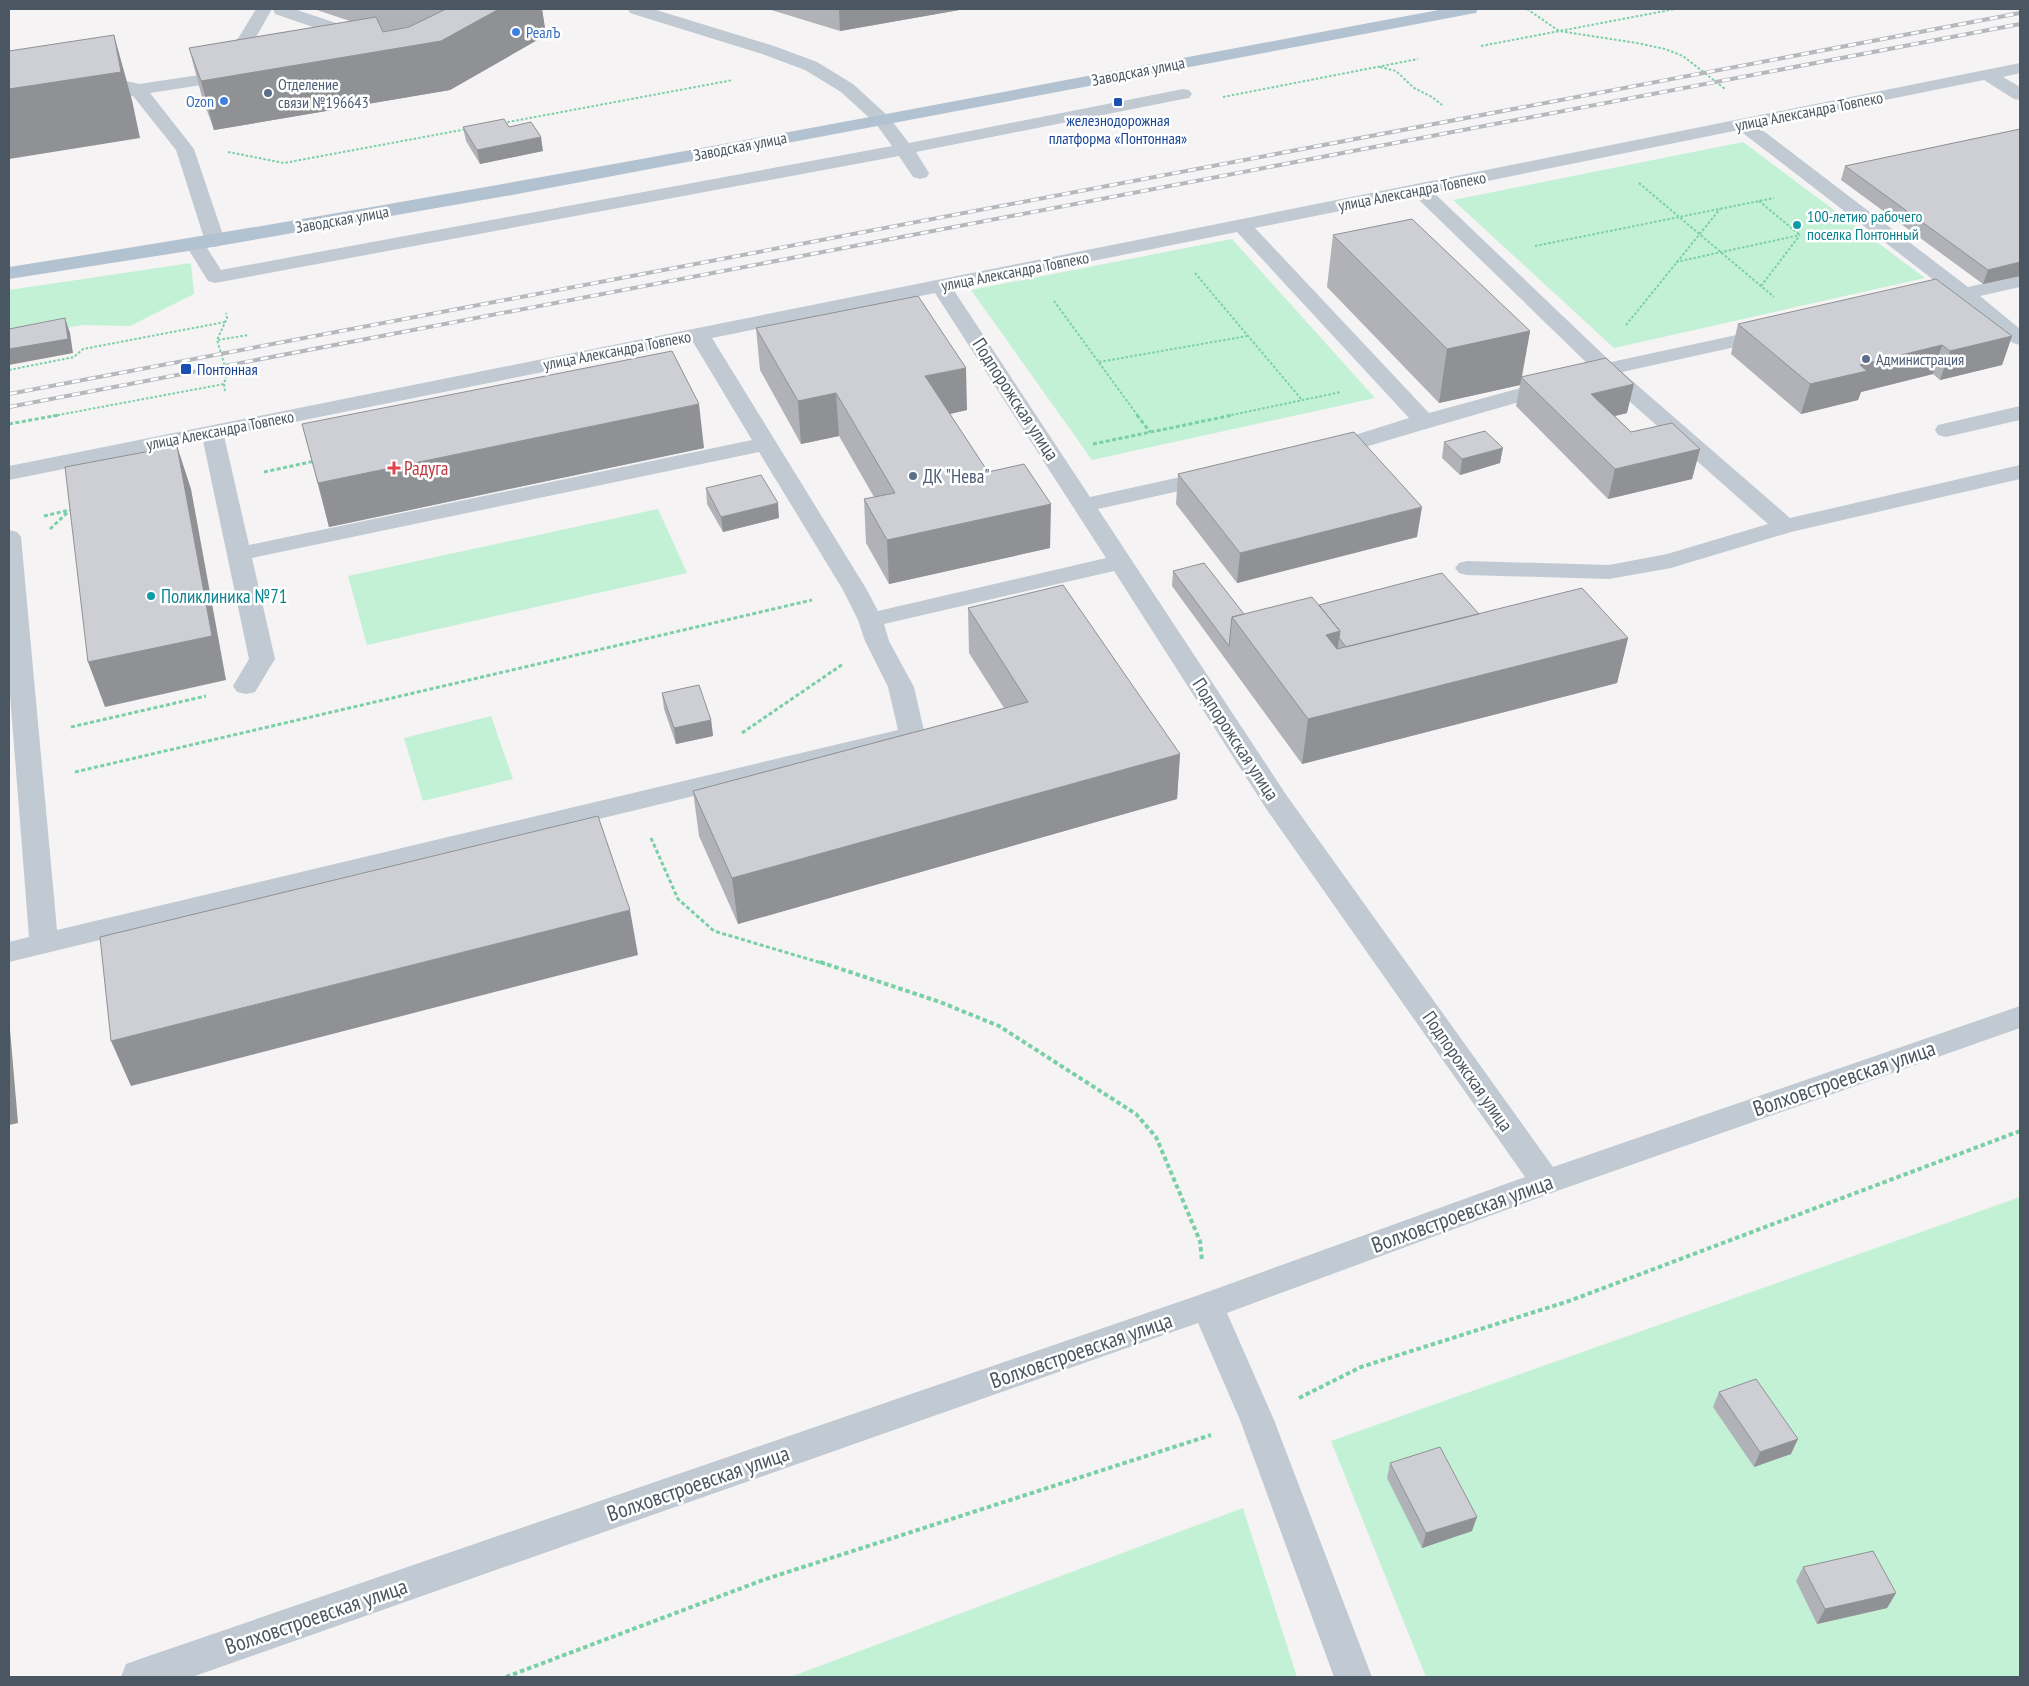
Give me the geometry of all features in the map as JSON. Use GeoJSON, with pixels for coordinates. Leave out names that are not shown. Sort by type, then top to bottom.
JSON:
{"type":"FeatureCollection","features":[{"type":"Feature","properties":{"kind":"main road","name":"Заводская улица"},"geometry":{"type":"LineString","coordinates":[[9,273],[205,242],[503,191],[1470,9]]}},
{"type":"Feature","properties":{"kind":"street"},"geometry":{"type":"LineString","coordinates":[[206,79],[228,62],[260,17],[277,9],[368,40],[361,57]]}},
{"type":"Feature","properties":{"kind":"street"},"geometry":{"type":"LineString","coordinates":[[636,9],[768,50],[811,66],[847,88],[882,120],[920,173]]}},
{"type":"Feature","properties":{"kind":"street","name":"улица Александра Товпеко"},"geometry":{"type":"LineString","coordinates":[[9,473],[2020,68]]}},
{"type":"Feature","properties":{"kind":"street"},"geometry":{"type":"LineString","coordinates":[[78,99],[255,72]]}},
{"type":"Feature","properties":{"kind":"street"},"geometry":{"type":"LineString","coordinates":[[1988,75],[2020,94]]}},
{"type":"Feature","properties":{"kind":"street"},"geometry":{"type":"LineString","coordinates":[[94,78],[137,89],[185,149],[205,242],[216,277],[904,149],[1183,94]]}},
{"type":"Feature","properties":{"kind":"street"},"geometry":{"type":"LineString","coordinates":[[1743,124],[1823,181],[2020,339]]}},
{"type":"Feature","properties":{"kind":"street"},"geometry":{"type":"LineString","coordinates":[[1419,189],[1601,365],[1785,526]]}},
{"type":"Feature","properties":{"kind":"street"},"geometry":{"type":"LineString","coordinates":[[1242,225],[1424,421]]}},
{"type":"Feature","properties":{"kind":"street"},"geometry":{"type":"LineString","coordinates":[[1906,306],[2020,282]]}},
{"type":"Feature","properties":{"kind":"street","name":"Подпорожская улица"},"geometry":{"type":"LineString","coordinates":[[941,286],[1277,803],[1546,1182]]}},
{"type":"Feature","properties":{"kind":"street"},"geometry":{"type":"LineString","coordinates":[[1308,456],[1338,449],[1424,421],[1536,391],[1601,365],[1809,326]]}},
{"type":"Feature","properties":{"kind":"street"},"geometry":{"type":"LineString","coordinates":[[9,952],[912,734],[901,687],[877,641],[870,620],[855,590],[764,444],[699,334]]}},
{"type":"Feature","properties":{"kind":"street"},"geometry":{"type":"LineString","coordinates":[[1946,430],[2020,413]]}},
{"type":"Feature","properties":{"kind":"street"},"geometry":{"type":"LineString","coordinates":[[212,432],[262,659],[246,686]]}},
{"type":"Feature","properties":{"kind":"street"},"geometry":{"type":"LineString","coordinates":[[239,554],[764,444]]}},
{"type":"Feature","properties":{"kind":"street"},"geometry":{"type":"LineString","coordinates":[[1467,568],[1609,572],[1671,561],[1785,526],[2020,472]]}},
{"type":"Feature","properties":{"kind":"street"},"geometry":{"type":"LineString","coordinates":[[1084,505],[1230,473]]}},
{"type":"Feature","properties":{"kind":"street"},"geometry":{"type":"LineString","coordinates":[[9,537],[18,740],[31,782],[44,943]]}},
{"type":"Feature","properties":{"kind":"street"},"geometry":{"type":"LineString","coordinates":[[870,620],[1121,562]]}},
{"type":"Feature","properties":{"kind":"street","name":"Волховстроевская улица"},"geometry":{"type":"LineString","coordinates":[[140,1677],[1207,1306],[1546,1182],[2020,1017]]}},
{"type":"Feature","properties":{"kind":"street"},"geometry":{"type":"LineString","coordinates":[[1207,1306],[1256,1420],[1354,1677]]}},
{"type":"Feature","properties":{"kind":"path"},"geometry":{"type":"LineString","coordinates":[[1527,9],[1559,31],[1637,43],[1665,49],[1683,56],[1718,82],[1746,108],[1743,124]]}},
{"type":"Feature","properties":{"kind":"path"},"geometry":{"type":"LineString","coordinates":[[1378,67],[1396,71],[1414,88],[1432,97],[1442,105]]}},
{"type":"Feature","properties":{"kind":"path"},"geometry":{"type":"LineString","coordinates":[[499,124],[733,80]]}},
{"type":"Feature","properties":{"kind":"path"},"geometry":{"type":"LineString","coordinates":[[228,152],[284,163],[470,129]]}},
{"type":"Feature","properties":{"kind":"path"},"geometry":{"type":"LineString","coordinates":[[1603,152],[1809,326]]}},
{"type":"Feature","properties":{"kind":"path"},"geometry":{"type":"LineString","coordinates":[[1488,255],[1759,201],[1823,181]]}},
{"type":"Feature","properties":{"kind":"path"},"geometry":{"type":"LineString","coordinates":[[1759,201],[1800,235]]}},
{"type":"Feature","properties":{"kind":"path"},"geometry":{"type":"LineString","coordinates":[[1601,365],[1676,262],[1720,208]]}},
{"type":"Feature","properties":{"kind":"path"},"geometry":{"type":"LineString","coordinates":[[1676,262],[1800,235]]}},
{"type":"Feature","properties":{"kind":"path"},"geometry":{"type":"LineString","coordinates":[[1761,286],[1800,235]]}},
{"type":"Feature","properties":{"kind":"path"},"geometry":{"type":"LineString","coordinates":[[1195,273],[1302,400]]}},
{"type":"Feature","properties":{"kind":"path"},"geometry":{"type":"LineString","coordinates":[[1054,300],[1150,432]]}},
{"type":"Feature","properties":{"kind":"path"},"geometry":{"type":"LineString","coordinates":[[9,370],[74,357],[83,349],[225,322]]}},
{"type":"Feature","properties":{"kind":"path"},"geometry":{"type":"LineString","coordinates":[[9,424],[224,384],[227,373],[217,340],[248,334]]}},
{"type":"Feature","properties":{"kind":"path"},"geometry":{"type":"LineString","coordinates":[[1099,362],[1248,336]]}},
{"type":"Feature","properties":{"kind":"path"},"geometry":{"type":"LineString","coordinates":[[1051,453],[1388,383]]}},
{"type":"Feature","properties":{"kind":"path"},"geometry":{"type":"LineString","coordinates":[[223,480],[320,460]]}},
{"type":"Feature","properties":{"kind":"path"},"geometry":{"type":"LineString","coordinates":[[11,565],[76,504]]}},
{"type":"Feature","properties":{"kind":"path"},"geometry":{"type":"LineString","coordinates":[[43,516],[79,508]]}},
{"type":"Feature","properties":{"kind":"path"},"geometry":{"type":"LineString","coordinates":[[31,782],[855,590]]}},
{"type":"Feature","properties":{"kind":"path"},"geometry":{"type":"LineString","coordinates":[[18,740],[246,686]]}},
{"type":"Feature","properties":{"kind":"path"},"geometry":{"type":"LineString","coordinates":[[635,801],[678,899],[714,931],[940,1002],[999,1026],[1136,1114],[1156,1137],[1200,1241],[1207,1306]]}},
{"type":"Feature","properties":{"kind":"green space"},"geometry":{"type":"Polygon","coordinates":[[[1743,142],[1925,278],[1614,348],[1453,200],[1743,142]]]}},
{"type":"Feature","properties":{"kind":"green space"},"geometry":{"type":"Polygon","coordinates":[[[1232,239],[1375,398],[1092,460],[971,290],[1232,239]]]}},
{"type":"Feature","properties":{"kind":"green space"},"geometry":{"type":"Polygon","coordinates":[[[191,263],[194,294],[130,326],[83,325],[9,338],[9,290],[191,263]]]}},
{"type":"Feature","properties":{"kind":"green space"},"geometry":{"type":"Polygon","coordinates":[[[658,509],[687,573],[367,645],[348,576],[658,509]]]}},
{"type":"Feature","properties":{"kind":"green space"},"geometry":{"type":"Polygon","coordinates":[[[491,716],[513,779],[423,801],[404,738],[491,716]]]}},
{"type":"Feature","properties":{"kind":"green space"},"geometry":{"type":"Polygon","coordinates":[[[2020,1197],[2020,1677],[1426,1677],[1331,1441],[2020,1197]]]}},
{"type":"Feature","properties":{"kind":"green space"},"geometry":{"type":"Polygon","coordinates":[[[1243,1508],[1297,1677],[790,1677],[1243,1508]]]}},
{"type":"Feature","properties":{"kind":"building"},"geometry":{"type":"Polygon","coordinates":[[[446,9],[499,9],[441,41],[201,81],[189,48],[376,17],[383,32],[409,27],[446,9]]]}},
{"type":"Feature","properties":{"kind":"building"},"geometry":{"type":"Polygon","coordinates":[[[114,35],[121,72],[9,89],[9,51],[114,35]]]}},
{"type":"Feature","properties":{"kind":"building"},"geometry":{"type":"Polygon","coordinates":[[[504,119],[509,127],[531,122],[541,137],[477,150],[463,127],[504,119]]]}},
{"type":"Feature","properties":{"kind":"building"},"geometry":{"type":"Polygon","coordinates":[[[2020,129],[2020,262],[1988,270],[1845,166],[2020,129]]]}},
{"type":"Feature","properties":{"kind":"building"},"geometry":{"type":"Polygon","coordinates":[[[1412,219],[1530,331],[1447,349],[1333,235],[1412,219]]]}},
{"type":"Feature","properties":{"kind":"building"},"geometry":{"type":"Polygon","coordinates":[[[1936,279],[2012,336],[1950,351],[1942,345],[1860,365],[1867,371],[1810,384],[1738,324],[1936,279]]]}},
{"type":"Feature","properties":{"kind":"building"},"geometry":{"type":"Polygon","coordinates":[[[918,296],[966,368],[925,376],[988,472],[1024,464],[1051,504],[887,540],[864,499],[895,493],[836,393],[798,401],[756,328],[918,296]]]}},
{"type":"Feature","properties":{"kind":"building"},"geometry":{"type":"Polygon","coordinates":[[[65,318],[68,339],[9,349],[9,329],[65,318]]]}},
{"type":"Feature","properties":{"kind":"building"},"geometry":{"type":"Polygon","coordinates":[[[672,351],[699,404],[318,483],[302,424],[672,351]]]}},
{"type":"Feature","properties":{"kind":"building"},"geometry":{"type":"Polygon","coordinates":[[[1606,358],[1634,384],[1591,394],[1631,432],[1672,423],[1700,449],[1615,469],[1521,377],[1606,358]]]}},
{"type":"Feature","properties":{"kind":"building"},"geometry":{"type":"Polygon","coordinates":[[[1485,431],[1503,448],[1462,459],[1444,442],[1485,431]]]}},
{"type":"Feature","properties":{"kind":"building"},"geometry":{"type":"Polygon","coordinates":[[[1354,432],[1422,507],[1240,553],[1178,474],[1354,432]]]}},
{"type":"Feature","properties":{"kind":"building","name":"Поликлиника №71"},"geometry":{"type":"Polygon","coordinates":[[[177,446],[212,636],[88,662],[65,467],[177,446]]]}},
{"type":"Feature","properties":{"kind":"building"},"geometry":{"type":"Polygon","coordinates":[[[761,475],[778,503],[721,517],[706,488],[761,475]]]}},
{"type":"Feature","properties":{"kind":"building"},"geometry":{"type":"Polygon","coordinates":[[[1204,563],[1244,614],[1232,617],[1229,646],[1173,571],[1204,563]]]}},
{"type":"Feature","properties":{"kind":"building"},"geometry":{"type":"Polygon","coordinates":[[[1442,573],[1479,614],[1346,647],[1339,638],[1340,631],[1319,605],[1442,573]]]}},
{"type":"Feature","properties":{"kind":"building"},"geometry":{"type":"Polygon","coordinates":[[[1063,585],[1180,754],[732,878],[693,791],[1028,702],[968,608],[1063,585]]]}},
{"type":"Feature","properties":{"kind":"building"},"geometry":{"type":"Polygon","coordinates":[[[1582,588],[1628,638],[1308,719],[1232,617],[1312,597],[1340,631],[1326,635],[1337,649],[1582,588]]]}},
{"type":"Feature","properties":{"kind":"building"},"geometry":{"type":"Polygon","coordinates":[[[699,685],[711,720],[674,728],[662,693],[699,685]]]}},
{"type":"Feature","properties":{"kind":"building"},"geometry":{"type":"Polygon","coordinates":[[[598,816],[630,910],[111,1041],[100,937],[598,816]]]}},
{"type":"Feature","properties":{"kind":"building"},"geometry":{"type":"Polygon","coordinates":[[[1756,1379],[1798,1439],[1760,1452],[1719,1392],[1756,1379]]]}},
{"type":"Feature","properties":{"kind":"building"},"geometry":{"type":"Polygon","coordinates":[[[1440,1447],[1477,1517],[1426,1533],[1390,1463],[1440,1447]]]}},
{"type":"Feature","properties":{"kind":"building"},"geometry":{"type":"Polygon","coordinates":[[[1873,1551],[1896,1593],[1825,1609],[1803,1567],[1873,1551]]]}},
{"type":"Feature","properties":{"kind":"railway"},"geometry":{"type":"LineString","coordinates":[[9,394],[2020,13]]}},
{"type":"Feature","properties":{"kind":"railway"},"geometry":{"type":"LineString","coordinates":[[9,407],[2020,24]]}},
{"type":"Feature","properties":{"kind":"place","name":"РеалЪ"},"geometry":{"type":"Point","coordinates":[516,32]}},
{"type":"Feature","properties":{"kind":"place","name":"Отделение связи №196643"},"geometry":{"type":"Point","coordinates":[268,93]}},
{"type":"Feature","properties":{"kind":"place","name":"Ozon"},"geometry":{"type":"Point","coordinates":[224,101]}},
{"type":"Feature","properties":{"kind":"place","name":"железнодорожная платформа «Понтонная»"},"geometry":{"type":"Point","coordinates":[1118,102]}},
{"type":"Feature","properties":{"kind":"place","name":"100-летию рабочего поселка Понтонный"},"geometry":{"type":"Point","coordinates":[1797,225]}},
{"type":"Feature","properties":{"kind":"place","name":"Администрация"},"geometry":{"type":"Point","coordinates":[1866,359]}},
{"type":"Feature","properties":{"kind":"place","name":"Понтонная"},"geometry":{"type":"Point","coordinates":[186,369]}},
{"type":"Feature","properties":{"kind":"place","name":"Радуга"},"geometry":{"type":"Point","coordinates":[394,468]}},
{"type":"Feature","properties":{"kind":"place","name":"ДК \"Нева\""},"geometry":{"type":"Point","coordinates":[913,476]}},
{"type":"Feature","properties":{"kind":"place","name":"Поликлиника №71"},"geometry":{"type":"Point","coordinates":[151,596]}}]}
